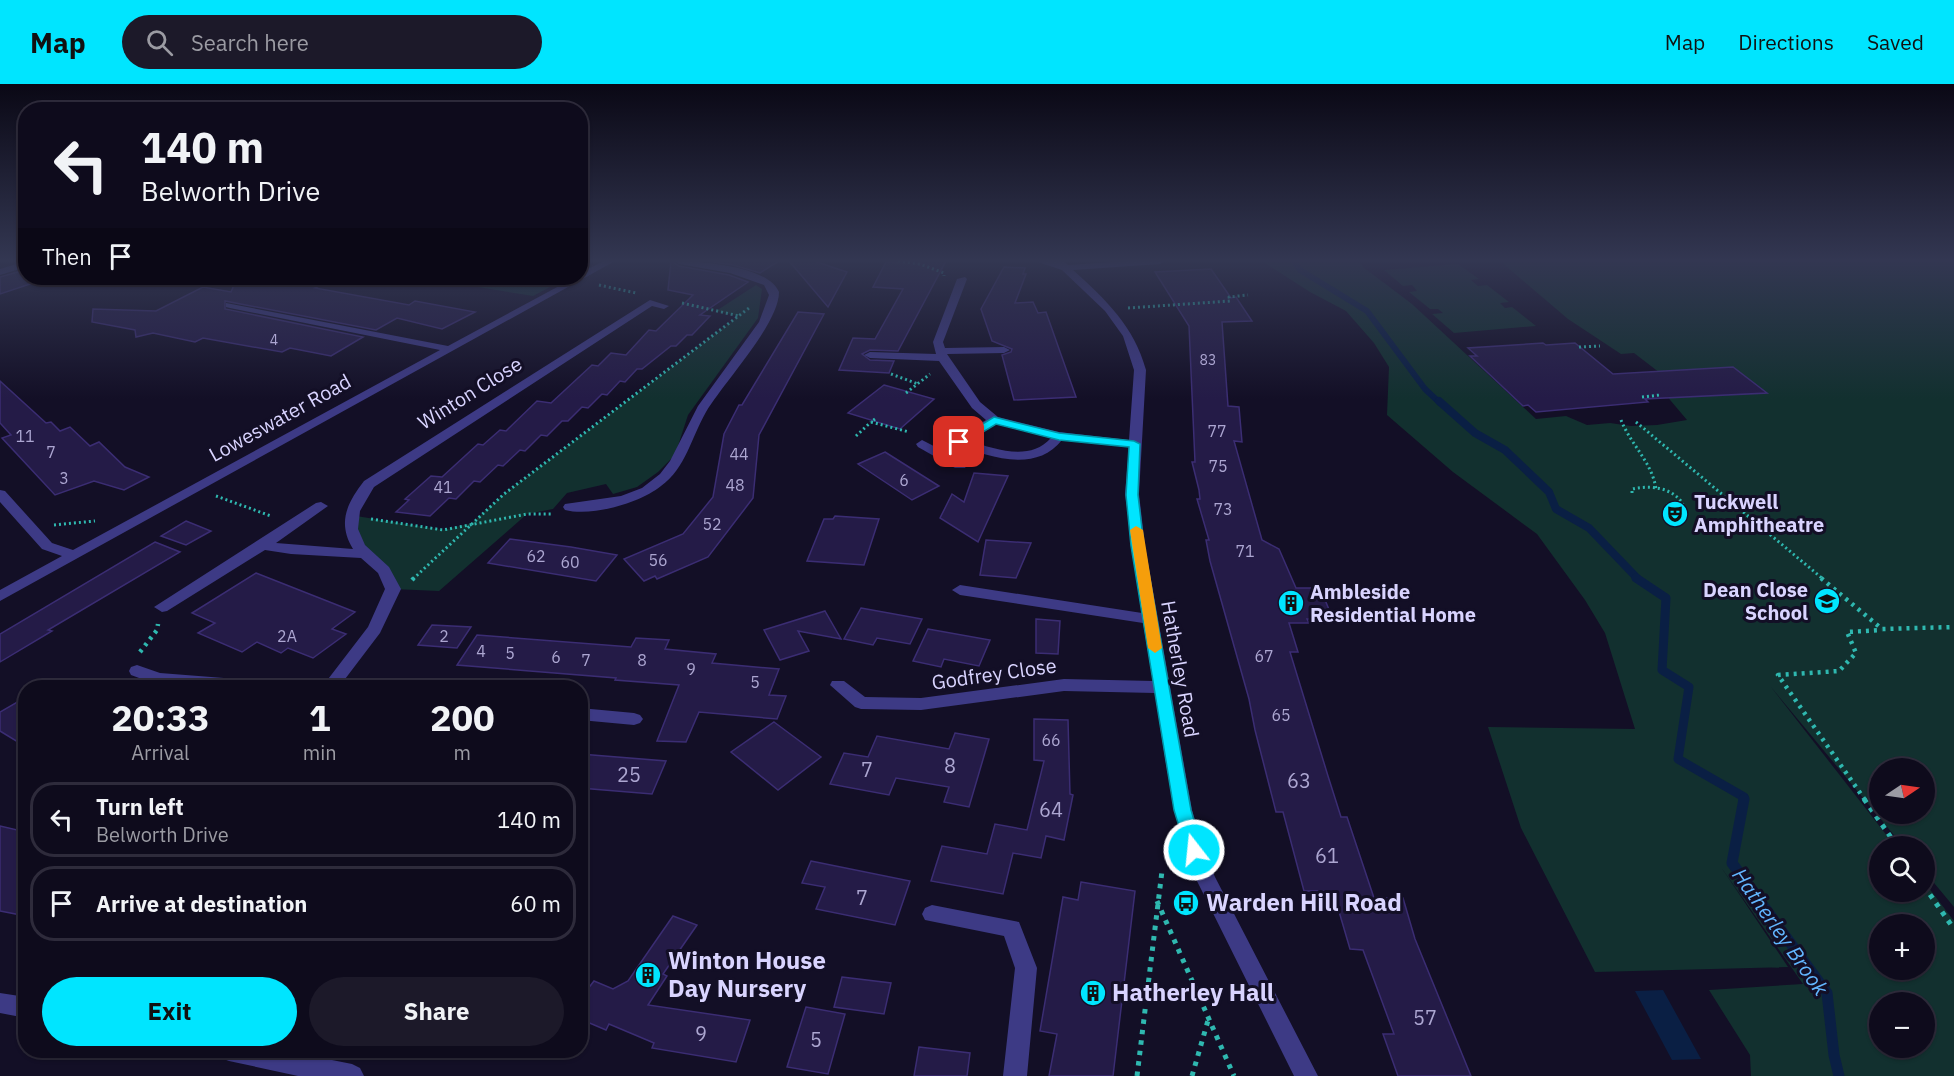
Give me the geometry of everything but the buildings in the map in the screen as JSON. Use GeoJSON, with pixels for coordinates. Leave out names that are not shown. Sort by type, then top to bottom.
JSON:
{"type":"FeatureCollection","features":[{"type":"Feature","properties":{"kind":"street"},"geometry":{"type":"LineString","coordinates":[[241,307],[449,349]]}},
{"type":"Feature","properties":{"kind":"street","name":"Loweswater Road"},"geometry":{"type":"LineString","coordinates":[[0,596],[525,307]]}},
{"type":"Feature","properties":{"kind":"street","name":"Winton Close"},"geometry":{"type":"LineString","coordinates":[[350,515],[355,501],[369,484],[643,307]]}},
{"type":"Feature","properties":{"kind":"street"},"geometry":{"type":"LineString","coordinates":[[570,507],[614,503],[636,496],[670,471],[680,458],[698,416],[767,317],[770,307]]}},
{"type":"Feature","properties":{"kind":"street"},"geometry":{"type":"LineString","coordinates":[[951,307],[938,342],[943,358],[976,405],[994,420],[1059,436],[1134,444]]}},
{"type":"Feature","properties":{"kind":"street","name":"Hatherley Road"},"geometry":{"type":"LineString","coordinates":[[1110,309],[1124,326],[1140,369],[1132,495],[1150,619],[1183,810],[1194,850],[1218,904],[1306,1076]]}},
{"type":"Feature","properties":{"kind":"street"},"geometry":{"type":"LineString","coordinates":[[870,355],[943,358],[1004,350]]}},
{"type":"Feature","properties":{"kind":"street"},"geometry":{"type":"LineString","coordinates":[[939,453],[994,420]]}},
{"type":"Feature","properties":{"kind":"street"},"geometry":{"type":"LineString","coordinates":[[959,442],[1023,456],[1044,451],[1059,436]]}},
{"type":"Feature","properties":{"kind":"street"},"geometry":{"type":"LineString","coordinates":[[922,444],[960,465]]}},
{"type":"Feature","properties":{"kind":"street"},"geometry":{"type":"LineString","coordinates":[[0,494],[47,546],[73,555]]}},
{"type":"Feature","properties":{"kind":"street"},"geometry":{"type":"LineString","coordinates":[[162,607],[263,545],[321,506]]}},
{"type":"Feature","properties":{"kind":"street"},"geometry":{"type":"LineString","coordinates":[[336,680],[376,630],[393,589],[384,569],[365,554],[352,534],[350,515]]}},
{"type":"Feature","properties":{"kind":"street"},"geometry":{"type":"LineString","coordinates":[[263,545],[291,550],[365,554]]}},
{"type":"Feature","properties":{"kind":"street"},"geometry":{"type":"LineString","coordinates":[[960,590],[1150,619]]}},
{"type":"Feature","properties":{"kind":"street"},"geometry":{"type":"LineString","coordinates":[[137,671],[158,679],[171,680]]}},
{"type":"Feature","properties":{"kind":"street","name":"Godfrey Close"},"geometry":{"type":"LineString","coordinates":[[838,685],[861,703],[921,704],[1064,685],[1162,687]]}},
{"type":"Feature","properties":{"kind":"street"},"geometry":{"type":"LineString","coordinates":[[588,715],[634,719]]}},
{"type":"Feature","properties":{"kind":"street"},"geometry":{"type":"LineString","coordinates":[[932,914],[1012,928],[1026,968],[1015,1076]]}},
{"type":"Feature","properties":{"kind":"street"},"geometry":{"type":"LineString","coordinates":[[0,1003],[18,1006]]}},
{"type":"Feature","properties":{"kind":"street"},"geometry":{"type":"LineString","coordinates":[[267,1058],[352,1076]]}},
{"type":"Feature","properties":{"kind":"path"},"geometry":{"type":"LineString","coordinates":[[700,307],[740,316]]}},
{"type":"Feature","properties":{"kind":"path"},"geometry":{"type":"LineString","coordinates":[[393,589],[411,581],[504,494],[751,307]]}},
{"type":"Feature","properties":{"kind":"path"},"geometry":{"type":"LineString","coordinates":[[1110,309],[1139,307]]}},
{"type":"Feature","properties":{"kind":"path"},"geometry":{"type":"LineString","coordinates":[[1579,347],[1600,346]]}},
{"type":"Feature","properties":{"kind":"path"},"geometry":{"type":"LineString","coordinates":[[906,393],[933,371],[943,358]]}},
{"type":"Feature","properties":{"kind":"path"},"geometry":{"type":"LineString","coordinates":[[888,374],[918,384]]}},
{"type":"Feature","properties":{"kind":"path"},"geometry":{"type":"LineString","coordinates":[[1642,397],[1660,395]]}},
{"type":"Feature","properties":{"kind":"path"},"geometry":{"type":"LineString","coordinates":[[1621,420],[1624,429],[1647,462],[1656,482],[1656,489]]}},
{"type":"Feature","properties":{"kind":"path"},"geometry":{"type":"LineString","coordinates":[[856,436],[871,422]]}},
{"type":"Feature","properties":{"kind":"path"},"geometry":{"type":"LineString","coordinates":[[1636,422],[1882,629]]}},
{"type":"Feature","properties":{"kind":"path"},"geometry":{"type":"LineString","coordinates":[[1632,493],[1632,489],[1637,487],[1656,489],[1674,494],[1683,504]]}},
{"type":"Feature","properties":{"kind":"path"},"geometry":{"type":"LineString","coordinates":[[216,496],[295,524]]}},
{"type":"Feature","properties":{"kind":"path"},"geometry":{"type":"LineString","coordinates":[[350,515],[443,530],[527,514],[552,514],[570,507]]}},
{"type":"Feature","properties":{"kind":"path"},"geometry":{"type":"LineString","coordinates":[[34,532],[61,525],[129,518],[136,521]]}},
{"type":"Feature","properties":{"kind":"path"},"geometry":{"type":"LineString","coordinates":[[137,671],[139,654],[157,630],[162,607]]}},
{"type":"Feature","properties":{"kind":"path"},"geometry":{"type":"LineString","coordinates":[[1890,836],[1778,675],[1839,671],[1856,653],[1847,632],[1954,627]]}},
{"type":"Feature","properties":{"kind":"path"},"geometry":{"type":"LineString","coordinates":[[1137,1076],[1156,900],[1162,871]]}},
{"type":"Feature","properties":{"kind":"path"},"geometry":{"type":"LineString","coordinates":[[1156,900],[1234,1076]]}},
{"type":"Feature","properties":{"kind":"path"},"geometry":{"type":"LineString","coordinates":[[1935,902],[1954,929]]}},
{"type":"Feature","properties":{"kind":"path"},"geometry":{"type":"LineString","coordinates":[[1192,1076],[1209,1017]]}},
{"type":"Feature","properties":{"kind":"green space"},"geometry":{"type":"Polygon","coordinates":[[[722,307],[759,307],[758,318],[688,415],[675,455],[658,472],[637,487],[613,494],[606,484],[567,493],[553,509],[527,514],[439,591],[393,589],[365,554],[350,515],[443,530],[472,523],[504,494],[739,316],[716,311],[722,307]]]}},
{"type":"Feature","properties":{"kind":"green space"},"geometry":{"type":"Polygon","coordinates":[[[1339,307],[1416,307],[1536,419],[1566,416],[1587,425],[1610,423],[1631,426],[1657,425],[1687,420],[1660,388],[1677,386],[1634,353],[1621,354],[1554,307],[1954,307],[1954,907],[1935,884],[1935,836],[1895,836],[1885,824],[1935,824],[1935,758],[1869,758],[1869,805],[1771,687],[1869,813],[1869,824],[1878,824],[1887,836],[1869,836],[1869,902],[1935,902],[1935,896],[1954,921],[1954,1076],[1751,1076],[1750,1055],[1709,990],[1803,984],[1721,867],[1788,967],[1595,972],[1521,828],[1488,727],[1635,729],[1605,633],[1585,600],[1537,534],[1453,472],[1387,415],[1389,367],[1374,343],[1346,311],[1339,307]]]}},
{"type":"Feature","properties":{"kind":"green space"},"geometry":{"type":"Polygon","coordinates":[[[1428,307],[1512,307],[1536,326],[1454,333],[1432,314],[1443,313],[1438,309],[1428,307]]]}},
{"type":"Feature","properties":{"kind":"water"},"geometry":{"type":"Polygon","coordinates":[[[1663,990],[1701,1059],[1672,1060],[1635,991],[1663,990]]]}},
{"type":"Feature","properties":{"kind":"waterway","name":"Hatherley Brook"},"geometry":{"type":"LineString","coordinates":[[1361,307],[1367,311],[1425,389],[1440,403]]}},
{"type":"Feature","properties":{"kind":"waterway","name":"Hatherley Brook"},"geometry":{"type":"LineString","coordinates":[[1439,401],[1475,433],[1505,450],[1549,492],[1556,509],[1589,528],[1638,579]]}},
{"type":"Feature","properties":{"kind":"waterway","name":"Hatherley Brook"},"geometry":{"type":"LineString","coordinates":[[1636,578],[1666,598],[1662,670],[1689,687],[1678,759],[1744,797],[1743,800]]}},
{"type":"Feature","properties":{"kind":"waterway","name":"Hatherley Brook"},"geometry":{"type":"LineString","coordinates":[[1744,799],[1732,863],[1827,993],[1834,1055],[1839,1076]]}},
{"type":"Feature","properties":{"kind":"slow traffic"},"geometry":{"type":"LineString","coordinates":[[1136,530],[1155,648]]}},
{"type":"Feature","properties":{"kind":"place","name":"Tuckwell Amphitheatre"},"geometry":{"type":"Point","coordinates":[1675,514]}},
{"type":"Feature","properties":{"kind":"place","name":"Dean Close School"},"geometry":{"type":"Point","coordinates":[1827,601]}},
{"type":"Feature","properties":{"kind":"place","name":"Ambleside Residential Home"},"geometry":{"type":"Point","coordinates":[1291,603]}},
{"type":"Feature","properties":{"kind":"place","name":"Warden Hill Road"},"geometry":{"type":"Point","coordinates":[1186,903]}},
{"type":"Feature","properties":{"kind":"place","name":"Winton House Day Nursery"},"geometry":{"type":"Point","coordinates":[648,975]}},
{"type":"Feature","properties":{"kind":"place","name":"Hatherley Hall"},"geometry":{"type":"Point","coordinates":[1093,993]}},
{"type":"Feature","properties":{"kind":"route"},"geometry":{"type":"LineString","coordinates":[[959,442],[994,420],[1059,436],[1134,444],[1132,495],[1138,546],[1183,810],[1194,850]]}}]}
